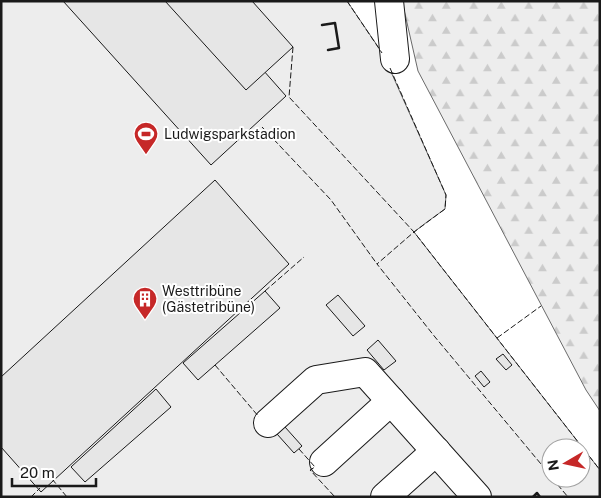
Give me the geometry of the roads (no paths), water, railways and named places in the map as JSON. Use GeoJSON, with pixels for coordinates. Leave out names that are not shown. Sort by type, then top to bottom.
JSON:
{"type":"FeatureCollection","features":[{"type":"Feature","properties":{"kind":"lane"},"geometry":{"type":"LineString","coordinates":[[389,1],[394,58]]}},
{"type":"Feature","properties":{"kind":"lane"},"geometry":{"type":"LineString","coordinates":[[268,423],[316,380],[365,372],[477,497]]}},
{"type":"Feature","properties":{"kind":"lane"},"geometry":{"type":"LineString","coordinates":[[324,462],[391,402]]}},
{"type":"Feature","properties":{"kind":"lane"},"geometry":{"type":"LineString","coordinates":[[385,497],[436,451]]}},
{"type":"Feature","properties":{"kind":"place","name":"Ludwigsparkstadion"},"geometry":{"type":"Point","coordinates":[146,155]}},
{"type":"Feature","properties":{"kind":"place","name":"Westtribüne (Gästetribüne)"},"geometry":{"type":"Point","coordinates":[145,320]}}]}
